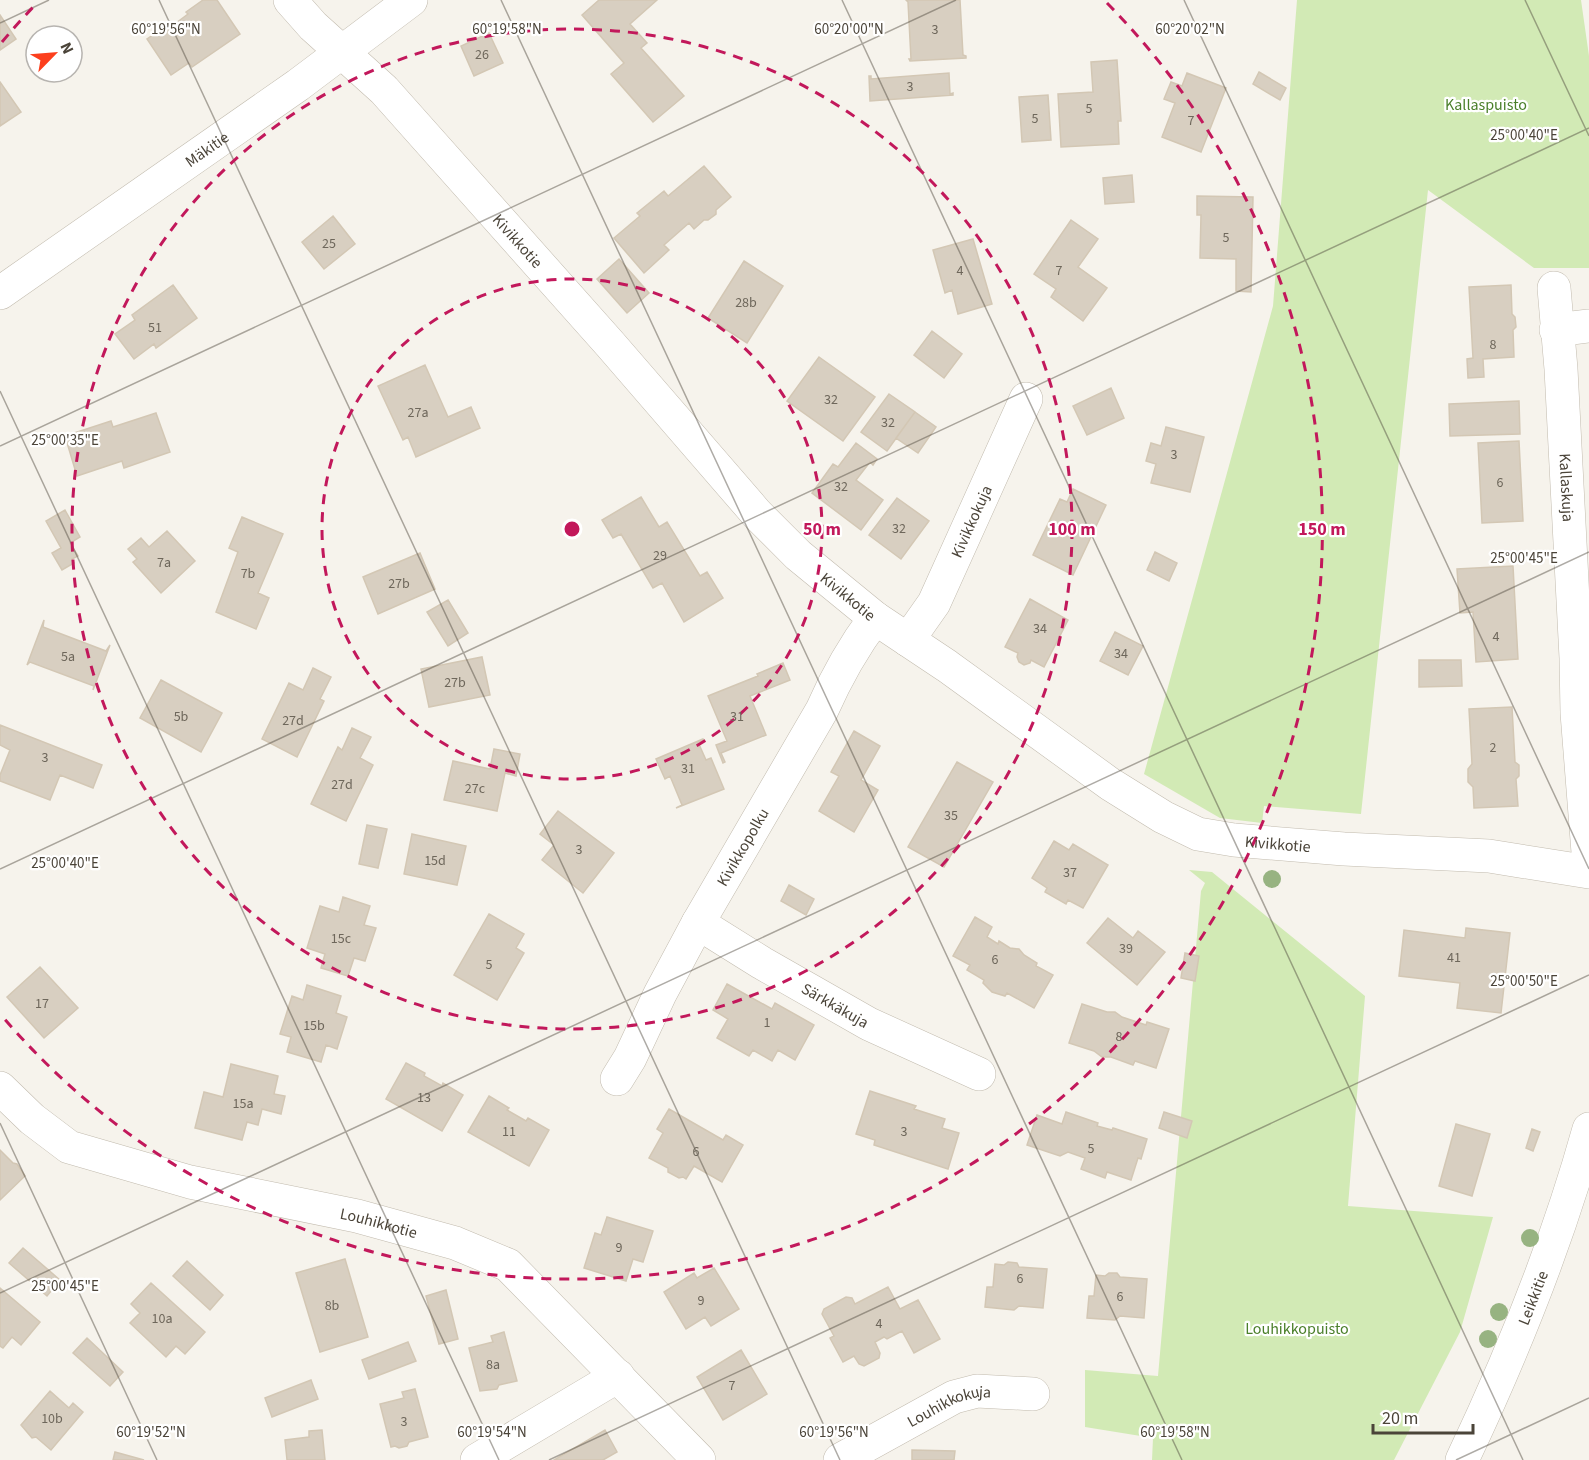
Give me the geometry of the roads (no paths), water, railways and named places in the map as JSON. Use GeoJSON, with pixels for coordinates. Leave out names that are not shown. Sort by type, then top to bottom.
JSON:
{"type":"FeatureCollection","features":[{"type":"Feature","properties":{"kind":"street","name":"Kivikkotie"},"geometry":{"type":"LineString","coordinates":[[290,0],[313,26],[344,52],[391,98],[610,344],[757,514],[798,555],[874,618],[1110,784],[1162,818],[1198,834],[1234,840],[1344,849],[1489,856],[1589,872]]}},
{"type":"Feature","properties":{"kind":"street","name":"Mäkitie"},"geometry":{"type":"LineString","coordinates":[[0,293],[344,52],[411,0]]}},
{"type":"Feature","properties":{"kind":"street","name":"Kallaskuja"},"geometry":{"type":"LineString","coordinates":[[1554,288],[1561,369],[1577,713],[1589,865]]}},
{"type":"Feature","properties":{"kind":"street"},"geometry":{"type":"LineString","coordinates":[[1556,330],[1589,326]]}},
{"type":"Feature","properties":{"kind":"street","name":"Kivikkokuja"},"geometry":{"type":"LineString","coordinates":[[908,640],[934,603],[1026,399]]}},
{"type":"Feature","properties":{"kind":"street","name":"Kivikkopolku"},"geometry":{"type":"LineString","coordinates":[[617,1079],[630,1058],[660,994],[698,923],[822,710],[856,645],[874,618]]}},
{"type":"Feature","properties":{"kind":"street","name":"Särkkäkuja"},"geometry":{"type":"LineString","coordinates":[[698,923],[762,963],[869,1024],[979,1074]]}},
{"type":"Feature","properties":{"kind":"street","name":"Louhikkotie"},"geometry":{"type":"LineString","coordinates":[[0,1088],[32,1119],[69,1147],[190,1182],[357,1216],[455,1243],[508,1265],[699,1460]]}},
{"type":"Feature","properties":{"kind":"street","name":"Leikkitie"},"geometry":{"type":"LineString","coordinates":[[1462,1460],[1525,1320],[1555,1237],[1589,1129]]}},
{"type":"Feature","properties":{"kind":"street"},"geometry":{"type":"LineString","coordinates":[[477,1460],[618,1376]]}},
{"type":"Feature","properties":{"kind":"street","name":"Louhikkokuja"},"geometry":{"type":"LineString","coordinates":[[840,1460],[954,1397],[977,1391],[1033,1394]]}},
{"type":"Feature","properties":{"kind":"park label","name":"Kallaspuisto"},"geometry":{"type":"Point","coordinates":[1486,104]}},
{"type":"Feature","properties":{"kind":"park label","name":"Louhikkopuisto"},"geometry":{"type":"Point","coordinates":[1297,1328]}}]}
